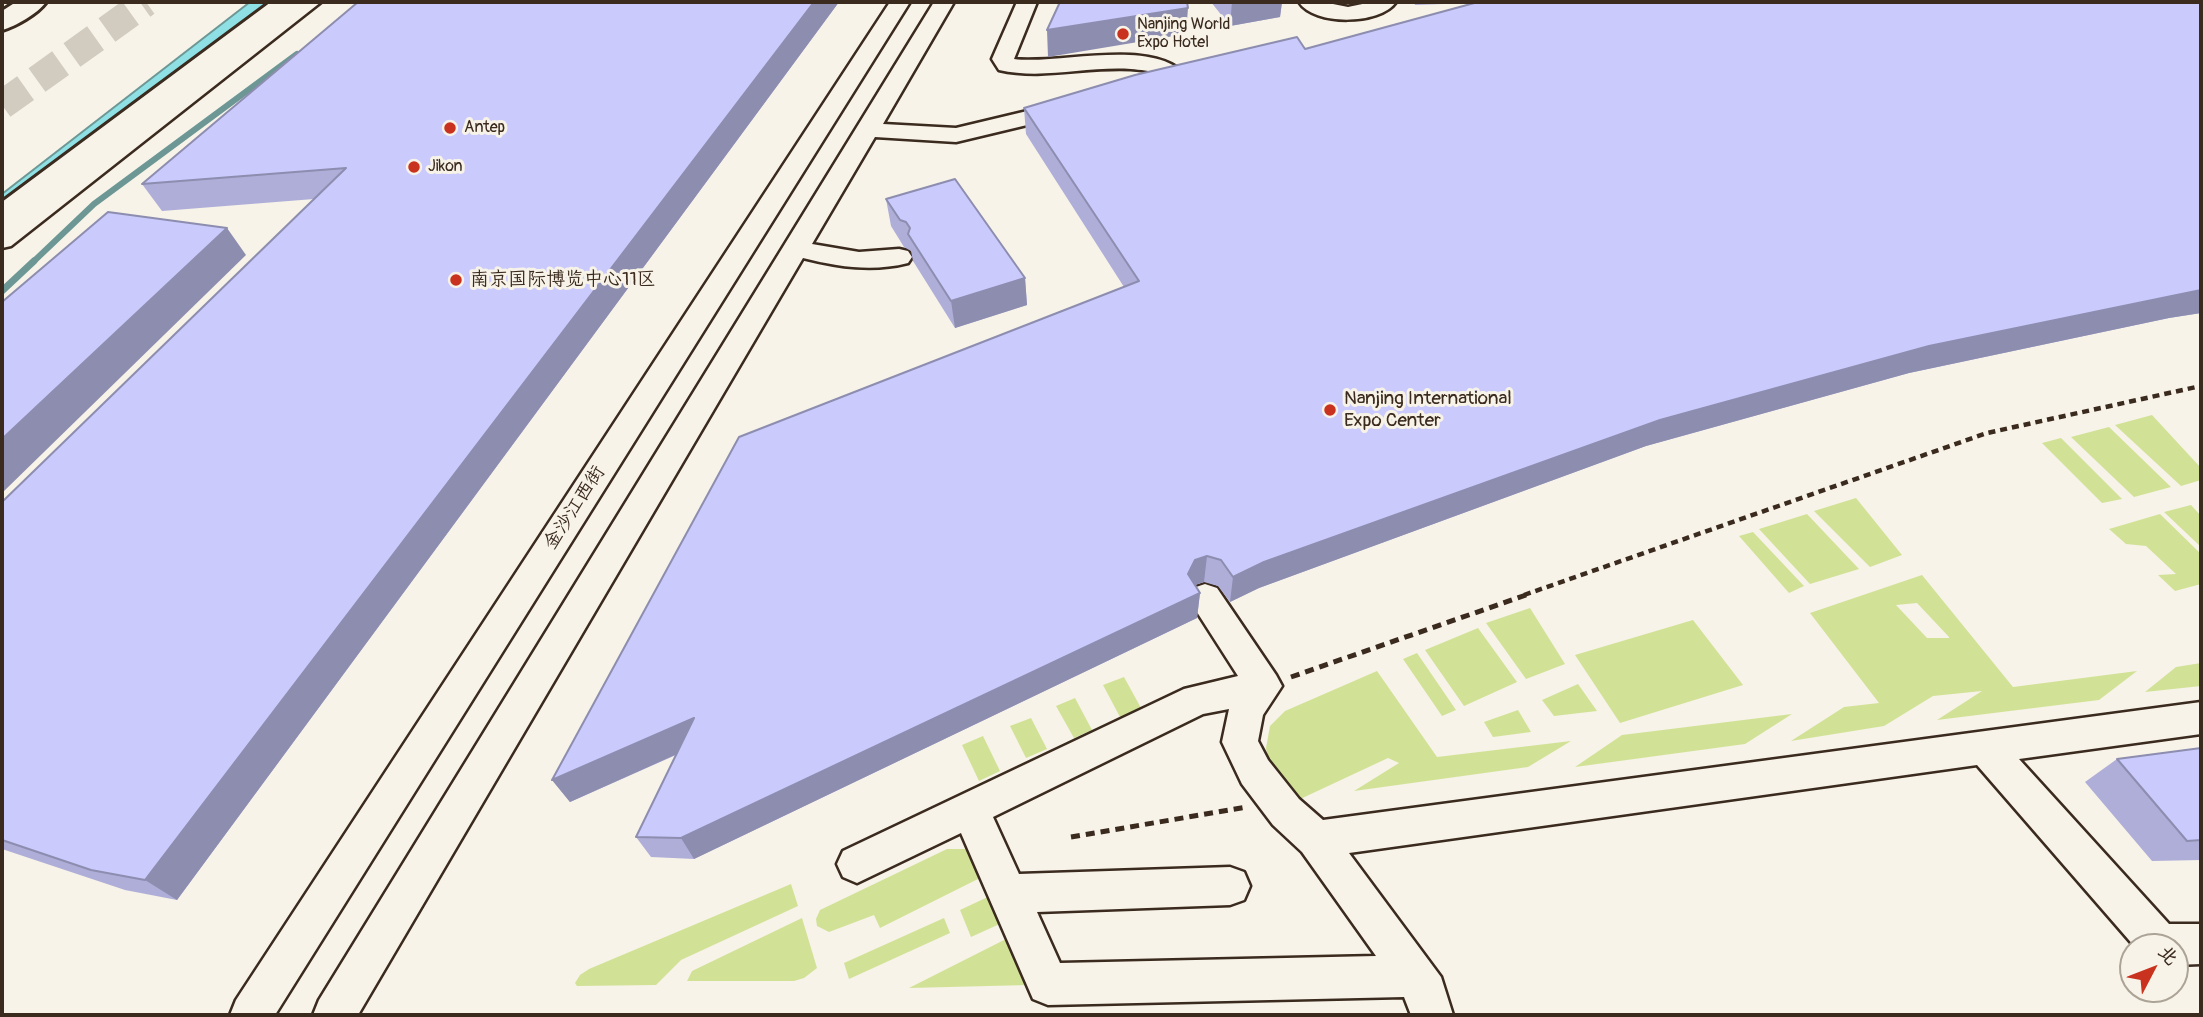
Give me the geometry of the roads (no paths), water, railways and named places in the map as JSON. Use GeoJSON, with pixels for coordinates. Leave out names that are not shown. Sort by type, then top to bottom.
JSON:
{"type":"FeatureCollection","features":[{"type":"Feature","properties":{"kind":"main road"},"geometry":{"type":"LineString","coordinates":[[2,22],[33,2]]}},
{"type":"Feature","properties":{"kind":"main road"},"geometry":{"type":"LineString","coordinates":[[2,217],[287,2]]}},
{"type":"Feature","properties":{"kind":"street"},"geometry":{"type":"LineString","coordinates":[[2,240],[311,2]]}},
{"type":"Feature","properties":{"kind":"street","name":"金沙江西街"},"geometry":{"type":"LineString","coordinates":[[251,1015],[900,2]]}},
{"type":"Feature","properties":{"kind":"street"},"geometry":{"type":"LineString","coordinates":[[334,1015],[944,2]]}},
{"type":"Feature","properties":{"kind":"street"},"geometry":{"type":"LineString","coordinates":[[1027,2],[1003,60],[1007,65],[1038,69],[1107,62],[1149,54]]}},
{"type":"Feature","properties":{"kind":"street"},"geometry":{"type":"LineString","coordinates":[[1309,2],[1331,12],[1348,13],[1369,10],[1386,2]]}},
{"type":"Feature","properties":{"kind":"street"},"geometry":{"type":"LineString","coordinates":[[1107,62],[1139,62],[1162,67],[1179,80]]}},
{"type":"Feature","properties":{"kind":"street"},"geometry":{"type":"LineString","coordinates":[[1146,88],[1205,74]]}},
{"type":"Feature","properties":{"kind":"street"},"geometry":{"type":"LineString","coordinates":[[867,130],[956,135],[1080,106]]}},
{"type":"Feature","properties":{"kind":"street"},"geometry":{"type":"LineString","coordinates":[[795,248],[847,261],[880,261],[899,257]]}},
{"type":"Feature","properties":{"kind":"street"},"geometry":{"type":"LineString","coordinates":[[1205,598],[1264,686]]}},
{"type":"Feature","properties":{"kind":"street"},"geometry":{"type":"LineString","coordinates":[[1264,686],[1245,710],[1240,742],[1255,772],[1279,802],[1316,839],[1426,992],[1432,1015]]}},
{"type":"Feature","properties":{"kind":"street"},"geometry":{"type":"LineString","coordinates":[[857,864],[1197,700],[1264,686]]}},
{"type":"Feature","properties":{"kind":"street"},"geometry":{"type":"LineString","coordinates":[[1316,839],[2201,718]]}},
{"type":"Feature","properties":{"kind":"street"},"geometry":{"type":"LineString","coordinates":[[1985,748],[2160,945],[2201,944]]}},
{"type":"Feature","properties":{"kind":"street"},"geometry":{"type":"LineString","coordinates":[[970,809],[1048,984],[1414,976]]}},
{"type":"Feature","properties":{"kind":"street"},"geometry":{"type":"LineString","coordinates":[[1008,894],[1230,886]]}},
{"type":"Feature","properties":{"kind":"water"},"geometry":{"type":"Polygon","coordinates":[[[250,2],[302,2],[2,245],[2,194],[250,2]]]}},
{"type":"Feature","properties":{"kind":"waterway"},"geometry":{"type":"LineString","coordinates":[[32,263],[94,204],[297,54]]}},
{"type":"Feature","properties":{"kind":"waterway"},"geometry":{"type":"LineString","coordinates":[[2,291],[34,261]]}},
{"type":"Feature","properties":{"kind":"tunnel"},"geometry":{"type":"LineString","coordinates":[[2,105],[146,2]]}},
{"type":"Feature","properties":{"kind":"place","name":"Nanjing World Expo Hotel"},"geometry":{"type":"Point","coordinates":[1123,34]}},
{"type":"Feature","properties":{"kind":"place","name":"Antep"},"geometry":{"type":"Point","coordinates":[450,128]}},
{"type":"Feature","properties":{"kind":"place","name":"Jikon"},"geometry":{"type":"Point","coordinates":[414,167]}},
{"type":"Feature","properties":{"kind":"place","name":"南京国际博览中心11区"},"geometry":{"type":"Point","coordinates":[456,280]}},
{"type":"Feature","properties":{"kind":"place","name":"Nanjing International Expo Center"},"geometry":{"type":"Point","coordinates":[1330,410]}}]}
